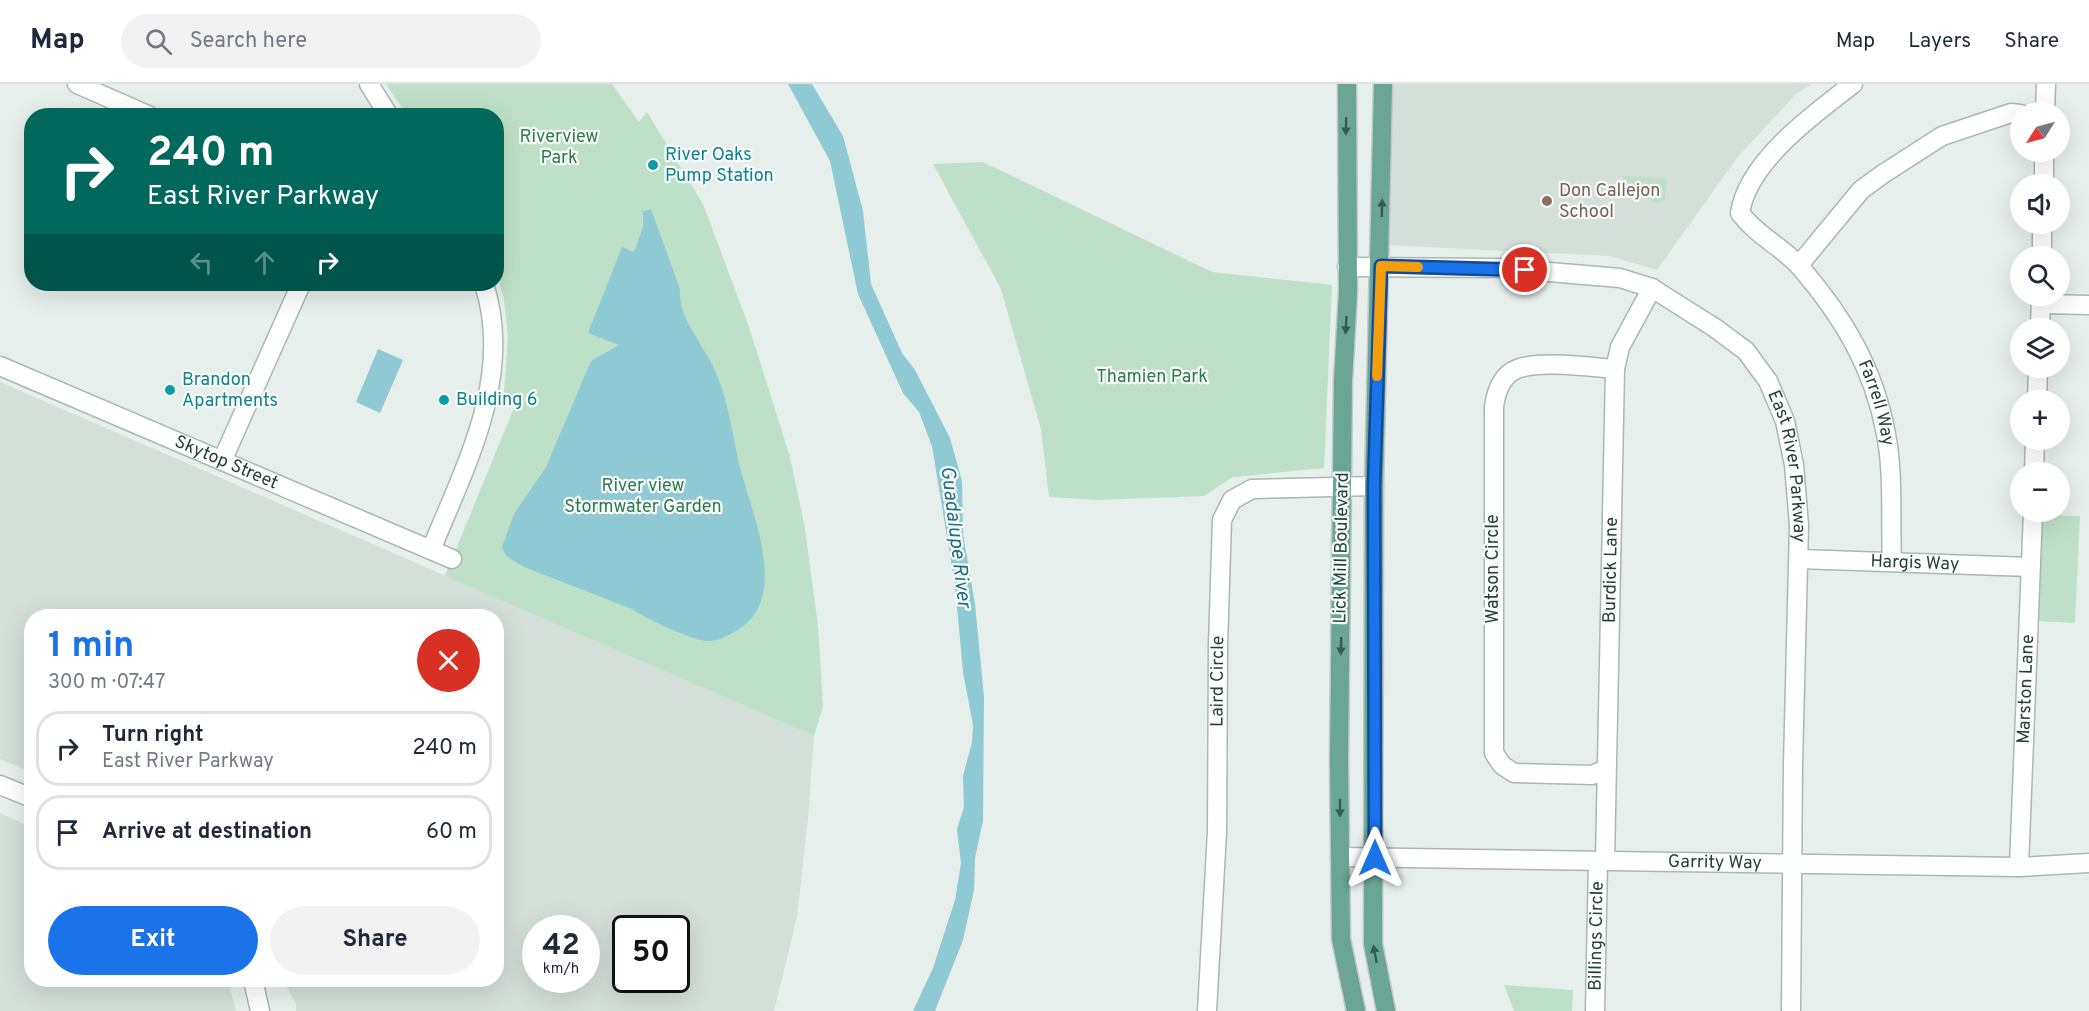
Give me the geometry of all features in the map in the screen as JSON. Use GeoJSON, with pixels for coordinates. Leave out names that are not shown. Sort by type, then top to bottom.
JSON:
{"type":"FeatureCollection","features":[{"type":"Feature","properties":{"kind":"main road","name":"Lick Mill Boulevard"},"geometry":{"type":"LineString","coordinates":[[1347,84],[1340,857],[1341,939],[1356,1011]]}},
{"type":"Feature","properties":{"kind":"main road","name":"Lick Mill Boulevard"},"geometry":{"type":"LineString","coordinates":[[1383,84],[1381,266],[1374,486],[1375,858],[1373,944],[1386,1011]]}},
{"type":"Feature","properties":{"kind":"street"},"geometry":{"type":"LineString","coordinates":[[77,84],[132,108]]}},
{"type":"Feature","properties":{"kind":"street"},"geometry":{"type":"LineString","coordinates":[[369,84],[384,108]]}},
{"type":"Feature","properties":{"kind":"street","name":"Farrell Way"},"geometry":{"type":"LineString","coordinates":[[1852,84],[1783,143],[1749,184],[1743,197],[1740,213],[1749,225],[1799,266],[1830,303],[1851,333],[1879,400],[1888,457],[1892,562]]}},
{"type":"Feature","properties":{"kind":"street"},"geometry":{"type":"LineString","coordinates":[[2045,102],[2046,84]]}},
{"type":"Feature","properties":{"kind":"street"},"geometry":{"type":"LineString","coordinates":[[1799,266],[1861,190],[1883,174],[1942,136],[2010,113]]}},
{"type":"Feature","properties":{"kind":"street","name":"East River Parkway"},"geometry":{"type":"LineString","coordinates":[[1347,267],[1381,266],[1592,273],[1620,278],[1652,288],[1683,306],[1746,351],[1768,381],[1785,421],[1794,465],[1799,558],[1791,864],[1791,1011]]}},
{"type":"Feature","properties":{"kind":"street","name":"Burdick Lane"},"geometry":{"type":"LineString","coordinates":[[1602,861],[1615,369],[1620,347],[1652,288]]}},
{"type":"Feature","properties":{"kind":"street"},"geometry":{"type":"LineString","coordinates":[[222,461],[298,291]]}},
{"type":"Feature","properties":{"kind":"street"},"geometry":{"type":"LineString","coordinates":[[431,550],[482,425],[491,390],[492,327],[485,291]]}},
{"type":"Feature","properties":{"kind":"street"},"geometry":{"type":"LineString","coordinates":[[2070,303],[2089,305]]}},
{"type":"Feature","properties":{"kind":"street","name":"Skytop Street"},"geometry":{"type":"LineString","coordinates":[[0,366],[452,559]]}},
{"type":"Feature","properties":{"kind":"street","name":"Watson Circle"},"geometry":{"type":"LineString","coordinates":[[1606,769],[1592,775],[1514,773],[1502,765],[1494,753],[1494,407],[1496,393],[1503,380],[1516,369],[1538,366],[1615,369]]}},
{"type":"Feature","properties":{"kind":"street","name":"Laird Circle"},"geometry":{"type":"LineString","coordinates":[[1207,1011],[1217,832],[1218,645],[1222,520],[1232,500],[1252,489],[1374,486]]}},
{"type":"Feature","properties":{"kind":"street","name":"Marston Lane"},"geometry":{"type":"LineString","coordinates":[[2019,867],[2032,522]]}},
{"type":"Feature","properties":{"kind":"street","name":"Hargis Way"},"geometry":{"type":"LineString","coordinates":[[1799,558],[2030,567]]}},
{"type":"Feature","properties":{"kind":"street"},"geometry":{"type":"LineString","coordinates":[[0,785],[24,795]]}},
{"type":"Feature","properties":{"kind":"street","name":"Garrity Way"},"geometry":{"type":"LineString","coordinates":[[1340,857],[2019,867],[2089,863]]}},
{"type":"Feature","properties":{"kind":"street","name":"Billings Circle"},"geometry":{"type":"LineString","coordinates":[[1595,1011],[1602,861]]}},
{"type":"Feature","properties":{"kind":"street"},"geometry":{"type":"LineString","coordinates":[[255,987],[260,1011]]}},
{"type":"Feature","properties":{"kind":"shaded area","name":"Don Callejon School"},"geometry":{"type":"Polygon","coordinates":[[[1390,84],[1812,84],[1796,94],[1737,158],[1657,270],[1610,256],[1386,245],[1390,84]]]}},
{"type":"Feature","properties":{"kind":"shaded area"},"geometry":{"type":"Polygon","coordinates":[[[0,382],[814,736],[797,917],[774,1011],[296,1011],[296,1004],[287,987],[504,987],[504,609],[24,609],[24,769],[0,759],[0,382]]]}},
{"type":"Feature","properties":{"kind":"shaded area"},"geometry":{"type":"Polygon","coordinates":[[[0,813],[24,824],[24,987],[230,987],[236,1011],[0,1011],[0,813]]]}},
{"type":"Feature","properties":{"kind":"green space","name":"River view Stormwater Garden"},"geometry":{"type":"Polygon","coordinates":[[[386,84],[612,84],[639,122],[647,112],[703,204],[749,327],[790,457],[805,528],[818,626],[823,706],[814,736],[445,576],[518,398],[504,392],[508,336],[502,291],[504,291],[504,108],[402,108],[386,84]]]}},
{"type":"Feature","properties":{"kind":"green space","name":"Thamien Park"},"geometry":{"type":"Polygon","coordinates":[[[983,162],[1212,272],[1332,285],[1324,468],[1233,477],[1204,496],[1098,500],[1049,497],[1041,429],[1001,289],[933,164],[983,162]]]}},
{"type":"Feature","properties":{"kind":"green space"},"geometry":{"type":"Polygon","coordinates":[[[1623,176],[1666,178],[1665,201],[1655,203],[1628,190],[1624,187],[1623,176]]]}},
{"type":"Feature","properties":{"kind":"green space"},"geometry":{"type":"Polygon","coordinates":[[[2070,516],[2080,516],[2075,623],[2037,621],[2041,522],[2070,522],[2070,516]]]}},
{"type":"Feature","properties":{"kind":"green space"},"geometry":{"type":"Polygon","coordinates":[[[1504,985],[1573,990],[1572,1011],[1514,1011],[1504,985]]]}},
{"type":"Feature","properties":{"kind":"water","name":"Guadalupe River"},"geometry":{"type":"Polygon","coordinates":[[[788,84],[812,84],[843,136],[863,211],[871,284],[902,353],[915,370],[950,438],[962,481],[963,534],[975,604],[984,697],[983,821],[975,858],[974,890],[963,940],[935,1011],[913,1011],[933,968],[955,900],[961,863],[957,829],[964,807],[963,776],[972,742],[973,725],[963,672],[955,585],[932,446],[919,412],[903,393],[858,294],[830,161],[788,84]]]}},
{"type":"Feature","properties":{"kind":"water"},"geometry":{"type":"Polygon","coordinates":[[[651,209],[680,289],[683,311],[721,385],[762,551],[765,575],[762,597],[753,616],[736,631],[711,641],[700,640],[681,633],[632,609],[524,567],[506,556],[502,547],[514,514],[546,467],[591,361],[619,345],[588,333],[622,247],[634,252],[643,227],[643,211],[651,209]]]}},
{"type":"Feature","properties":{"kind":"water"},"geometry":{"type":"Polygon","coordinates":[[[378,349],[403,360],[380,413],[356,402],[378,349]]]}},
{"type":"Feature","properties":{"kind":"slow traffic"},"geometry":{"type":"LineString","coordinates":[[1377,376],[1381,266],[1418,267]]}},
{"type":"Feature","properties":{"kind":"place","name":"River Oaks Pump Station"},"geometry":{"type":"Point","coordinates":[653,165]}},
{"type":"Feature","properties":{"kind":"place","name":"Don Callejon School"},"geometry":{"type":"Point","coordinates":[1547,201]}},
{"type":"Feature","properties":{"kind":"place","name":"Brandon Apartments"},"geometry":{"type":"Point","coordinates":[170,390]}},
{"type":"Feature","properties":{"kind":"place","name":"Building 6"},"geometry":{"type":"Point","coordinates":[444,400]}},
{"type":"Feature","properties":{"kind":"route"},"geometry":{"type":"LineString","coordinates":[[1375,858],[1374,486],[1381,266],[1525,270]]}},
{"type":"Feature","properties":{"kind":"park label","name":"Riverview Park"},"geometry":{"type":"Point","coordinates":[559,147]}}]}
